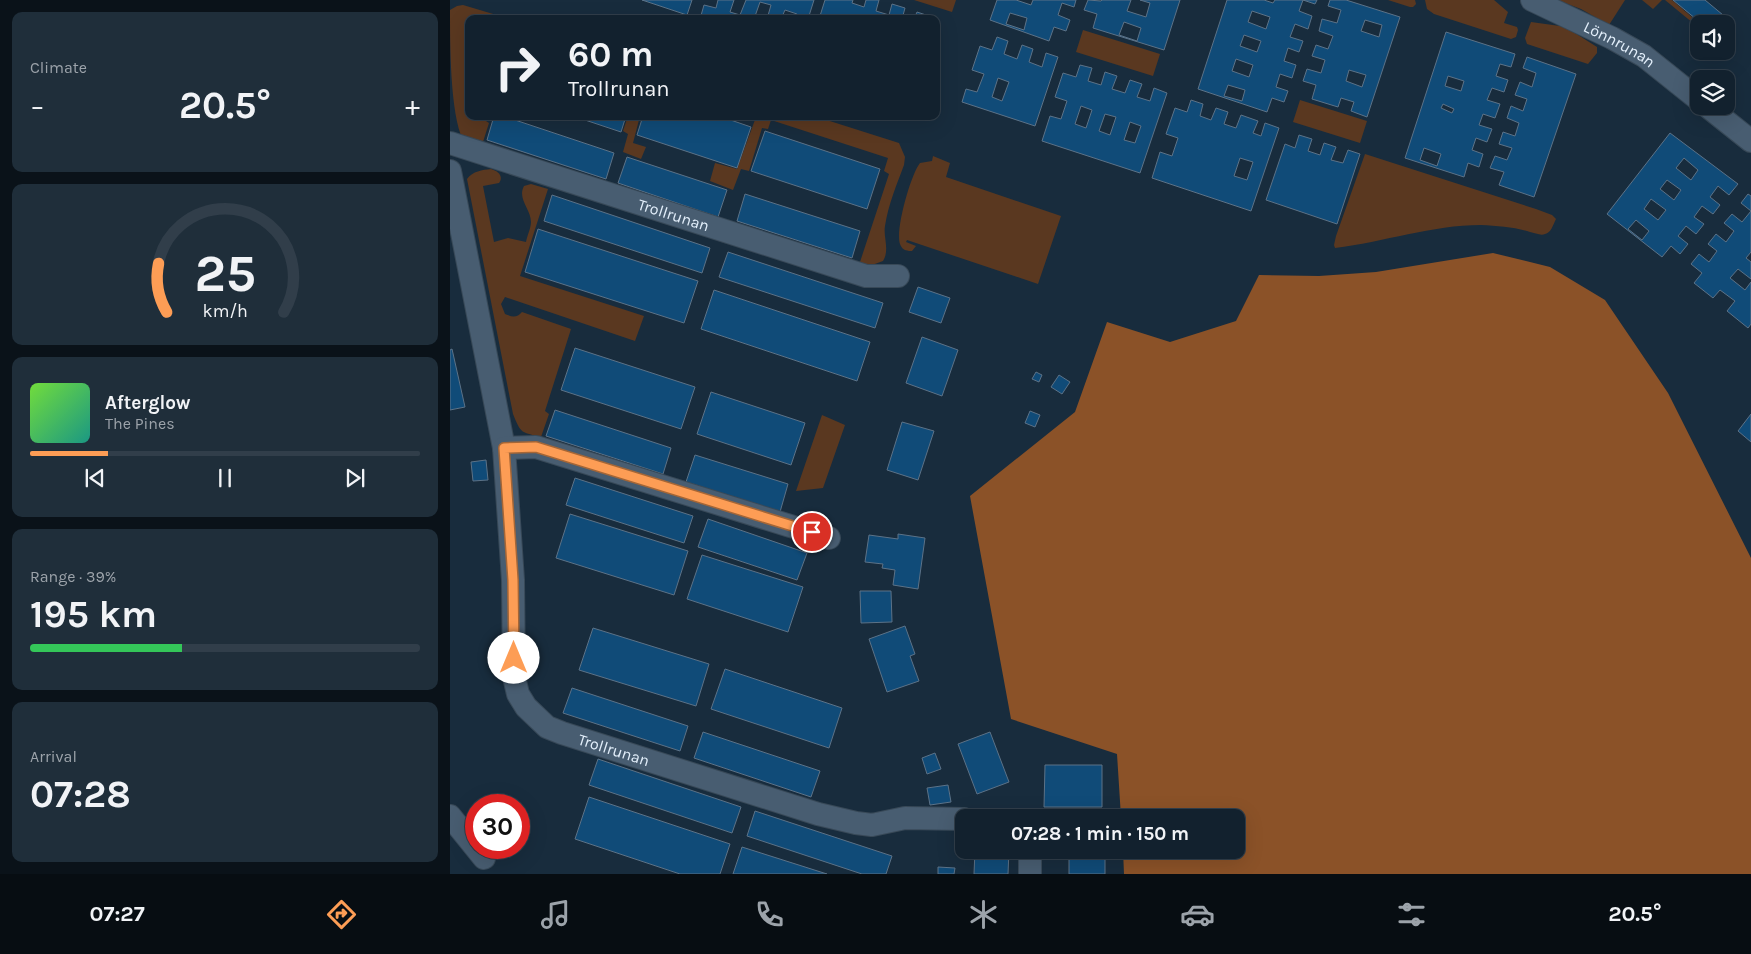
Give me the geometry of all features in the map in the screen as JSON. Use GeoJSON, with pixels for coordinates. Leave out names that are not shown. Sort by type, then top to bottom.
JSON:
{"type":"FeatureCollection","features":[{"type":"Feature","properties":{"kind":"street","name":"Lönnrunan"},"geometry":{"type":"LineString","coordinates":[[1532,0],[1612,38],[1644,56],[1690,93]]}},
{"type":"Feature","properties":{"kind":"street"},"geometry":{"type":"LineString","coordinates":[[1718,115],[1751,141]]}},
{"type":"Feature","properties":{"kind":"street","name":"Trollrunan"},"geometry":{"type":"LineString","coordinates":[[450,143],[866,276],[898,276]]}},
{"type":"Feature","properties":{"kind":"street","name":"Trollrunan"},"geometry":{"type":"LineString","coordinates":[[450,171],[504,448],[513,580],[514,677],[518,694],[526,707],[547,727],[562,733],[818,814],[872,825],[905,818],[955,819]]}},
{"type":"Feature","properties":{"kind":"street"},"geometry":{"type":"LineString","coordinates":[[504,448],[536,447],[829,538]]}},
{"type":"Feature","properties":{"kind":"street"},"geometry":{"type":"LineString","coordinates":[[450,816],[465,835]]}},
{"type":"Feature","properties":{"kind":"street"},"geometry":{"type":"LineString","coordinates":[[1030,859],[1030,874]]}},
{"type":"Feature","properties":{"kind":"shaded area"},"geometry":{"type":"Polygon","coordinates":[[[914,0],[956,0],[952,12],[914,0]]]}},
{"type":"Feature","properties":{"kind":"shaded area"},"geometry":{"type":"Polygon","coordinates":[[[1388,0],[1415,0],[1416,4],[1410,7],[1388,0]]]}},
{"type":"Feature","properties":{"kind":"shaded area"},"geometry":{"type":"Polygon","coordinates":[[[1425,0],[1494,0],[1508,12],[1504,23],[1517,27],[1516,37],[1511,39],[1434,14],[1427,9],[1425,0]]]}},
{"type":"Feature","properties":{"kind":"shaded area"},"geometry":{"type":"Polygon","coordinates":[[[1557,0],[1625,0],[1609,25],[1581,9],[1557,0]]]}},
{"type":"Feature","properties":{"kind":"shaded area"},"geometry":{"type":"Polygon","coordinates":[[[1642,0],[1662,0],[1653,9],[1642,0]]]}},
{"type":"Feature","properties":{"kind":"shaded area"},"geometry":{"type":"Polygon","coordinates":[[[1665,0],[1672,0],[1690,15],[1690,21],[1665,0]]]}},
{"type":"Feature","properties":{"kind":"shaded area"},"geometry":{"type":"Polygon","coordinates":[[[463,5],[497,15],[465,15],[465,120],[484,120],[489,123],[482,145],[463,140],[455,113],[450,10],[463,5]]]}},
{"type":"Feature","properties":{"kind":"shaded area"},"geometry":{"type":"Polygon","coordinates":[[[1531,22],[1567,28],[1597,47],[1597,53],[1588,64],[1527,44],[1525,38],[1531,22]]]}},
{"type":"Feature","properties":{"kind":"shaded area"},"geometry":{"type":"Polygon","coordinates":[[[1083,30],[1160,54],[1153,76],[1076,52],[1083,30]]]}},
{"type":"Feature","properties":{"kind":"shaded area"},"geometry":{"type":"Polygon","coordinates":[[[1300,100],[1367,121],[1360,143],[1293,122],[1300,100]]]}},
{"type":"Feature","properties":{"kind":"shaded area"},"geometry":{"type":"Polygon","coordinates":[[[627,120],[639,120],[633,143],[646,147],[641,159],[623,152],[628,134],[623,131],[627,120]]]}},
{"type":"Feature","properties":{"kind":"shaded area"},"geometry":{"type":"Polygon","coordinates":[[[755,120],[771,120],[768,129],[762,128],[749,171],[741,169],[733,190],[710,181],[715,163],[737,169],[755,120]]]}},
{"type":"Feature","properties":{"kind":"shaded area"},"geometry":{"type":"Polygon","coordinates":[[[771,120],[827,120],[899,143],[905,157],[886,218],[885,257],[883,261],[872,265],[859,265],[889,174],[884,171],[888,158],[771,120]]]}},
{"type":"Feature","properties":{"kind":"shaded area"},"geometry":{"type":"Polygon","coordinates":[[[1365,154],[1536,209],[1552,215],[1556,219],[1550,230],[1543,235],[1506,227],[1463,226],[1335,248],[1336,236],[1365,154]]]}},
{"type":"Feature","properties":{"kind":"shaded area"},"geometry":{"type":"Polygon","coordinates":[[[933,156],[950,163],[946,177],[1061,216],[1038,284],[907,240],[906,242],[916,246],[912,251],[902,248],[899,237],[900,227],[912,178],[920,163],[932,161],[933,156]]]}},
{"type":"Feature","properties":{"kind":"shaded area"},"geometry":{"type":"Polygon","coordinates":[[[491,169],[498,172],[501,176],[499,183],[483,186],[494,242],[508,238],[526,242],[531,222],[522,195],[524,186],[531,184],[548,189],[520,276],[644,316],[635,341],[505,297],[501,304],[505,314],[514,316],[522,312],[571,329],[545,411],[549,414],[541,437],[522,431],[513,414],[467,179],[481,170],[491,169]]]}},
{"type":"Feature","properties":{"kind":"shaded area"},"geometry":{"type":"Polygon","coordinates":[[[1493,253],[1550,267],[1605,300],[1668,393],[1751,558],[1751,874],[1124,874],[1123,859],[1245,859],[1245,809],[1120,809],[1117,754],[1011,719],[970,496],[1075,412],[1107,322],[1170,342],[1236,321],[1259,275],[1319,276],[1376,272],[1493,253]]]}},
{"type":"Feature","properties":{"kind":"shaded area"},"geometry":{"type":"Polygon","coordinates":[[[822,415],[845,425],[823,488],[796,491],[822,415]]]}},
{"type":"Feature","properties":{"kind":"building"},"geometry":{"type":"Polygon","coordinates":[[[642,0],[692,0],[687,15],[642,0]]]}},
{"type":"Feature","properties":{"kind":"building"},"geometry":{"type":"Polygon","coordinates":[[[718,0],[734,0],[730,12],[740,15],[701,15],[704,5],[716,8],[718,0]]]}},
{"type":"Feature","properties":{"kind":"building"},"geometry":{"type":"Polygon","coordinates":[[[746,0],[814,0],[809,15],[797,15],[785,10],[783,15],[768,15],[771,5],[760,2],[755,15],[740,15],[746,0]]]}},
{"type":"Feature","properties":{"kind":"building"},"geometry":{"type":"Polygon","coordinates":[[[825,0],[853,0],[852,3],[864,7],[866,0],[879,0],[876,11],[889,15],[820,15],[825,0]]]}},
{"type":"Feature","properties":{"kind":"building"},"geometry":{"type":"Polygon","coordinates":[[[997,0],[1016,0],[1031,5],[1033,0],[1076,0],[1074,7],[1062,3],[1058,15],[1070,20],[1066,31],[1054,27],[1049,41],[990,20],[997,0]],[[1010,13],[1006,24],[1024,30],[1027,18],[1010,13]]]}},
{"type":"Feature","properties":{"kind":"building"},"geometry":{"type":"Polygon","coordinates":[[[1088,0],[1131,0],[1127,11],[1146,17],[1150,3],[1140,0],[1180,0],[1164,50],[1093,28],[1097,14],[1084,10],[1088,0]],[[1124,22],[1119,35],[1137,41],[1141,28],[1124,22]]]}},
{"type":"Feature","properties":{"kind":"building"},"geometry":{"type":"Polygon","coordinates":[[[1227,0],[1264,0],[1273,3],[1275,0],[1303,0],[1299,11],[1312,16],[1308,29],[1295,24],[1290,37],[1303,41],[1299,52],[1288,48],[1284,61],[1296,65],[1292,78],[1280,74],[1276,87],[1288,91],[1284,102],[1272,98],[1267,112],[1198,89],[1227,0]],[[1252,11],[1248,22],[1266,29],[1270,17],[1252,11]],[[1244,35],[1240,46],[1257,52],[1261,41],[1244,35]],[[1236,59],[1232,71],[1249,77],[1253,65],[1236,59]],[[1228,85],[1224,96],[1242,101],[1245,90],[1228,85]]]}},
{"type":"Feature","properties":{"kind":"building"},"geometry":{"type":"Polygon","coordinates":[[[1303,0],[1317,0],[1315,4],[1303,0]]]}},
{"type":"Feature","properties":{"kind":"building"},"geometry":{"type":"Polygon","coordinates":[[[1330,0],[1346,0],[1400,17],[1367,117],[1351,111],[1354,102],[1341,98],[1338,107],[1312,99],[1316,85],[1303,81],[1307,69],[1321,73],[1325,60],[1312,56],[1316,45],[1328,49],[1333,36],[1319,31],[1322,19],[1337,23],[1341,10],[1328,6],[1330,0]],[[1365,20],[1361,31],[1379,37],[1382,25],[1365,20]],[[1349,70],[1346,81],[1362,87],[1366,75],[1349,70]]]}},
{"type":"Feature","properties":{"kind":"building"},"geometry":{"type":"Polygon","coordinates":[[[1673,0],[1705,0],[1723,15],[1691,15],[1673,0]]]}},
{"type":"Feature","properties":{"kind":"building"},"geometry":{"type":"Polygon","coordinates":[[[892,4],[905,8],[903,15],[889,15],[892,4]]]}},
{"type":"Feature","properties":{"kind":"building"},"geometry":{"type":"Polygon","coordinates":[[[1446,32],[1515,54],[1511,67],[1500,64],[1496,76],[1508,80],[1504,92],[1492,88],[1487,100],[1500,104],[1495,118],[1483,114],[1479,125],[1492,129],[1487,142],[1476,138],[1472,150],[1483,154],[1479,167],[1468,163],[1464,177],[1405,158],[1446,32]],[[1448,76],[1445,86],[1461,91],[1464,81],[1448,76]],[[1443,104],[1441,108],[1452,113],[1454,109],[1443,104]],[[1424,148],[1420,160],[1437,166],[1441,154],[1424,148]]]}},
{"type":"Feature","properties":{"kind":"building"},"geometry":{"type":"Polygon","coordinates":[[[997,37],[1008,41],[1004,54],[1017,59],[1022,45],[1033,49],[1029,62],[1042,67],[1046,53],[1058,57],[1035,126],[962,102],[966,89],[977,92],[984,74],[972,70],[980,46],[992,50],[997,37]],[[998,78],[992,97],[1002,101],[1009,82],[998,78]]]}},
{"type":"Feature","properties":{"kind":"building"},"geometry":{"type":"Polygon","coordinates":[[[1527,57],[1576,74],[1534,197],[1499,185],[1504,172],[1490,168],[1495,156],[1507,160],[1512,148],[1499,144],[1503,132],[1515,136],[1519,123],[1507,118],[1511,106],[1523,111],[1527,99],[1515,95],[1520,82],[1532,87],[1536,73],[1523,68],[1527,57]]]}},
{"type":"Feature","properties":{"kind":"building"},"geometry":{"type":"Polygon","coordinates":[[[1080,65],[1092,68],[1088,81],[1101,85],[1105,72],[1117,76],[1112,89],[1125,93],[1130,80],[1142,84],[1137,97],[1150,101],[1154,88],[1167,93],[1140,173],[1042,141],[1050,116],[1061,119],[1067,101],[1055,97],[1063,73],[1076,77],[1080,65]],[[1081,106],[1075,124],[1086,128],[1092,110],[1081,106]],[[1105,114],[1099,131],[1110,135],[1116,117],[1105,114]],[[1130,122],[1124,140],[1135,143],[1141,126],[1130,122]]]}},
{"type":"Feature","properties":{"kind":"building"},"geometry":{"type":"Polygon","coordinates":[[[1191,100],[1203,104],[1200,116],[1211,120],[1216,108],[1228,112],[1224,124],[1236,128],[1241,115],[1258,121],[1253,133],[1261,136],[1265,123],[1279,128],[1251,211],[1152,178],[1160,152],[1172,156],[1178,138],[1166,134],[1175,108],[1187,112],[1191,100]],[[1240,158],[1234,176],[1247,180],[1253,162],[1240,158]]]}},
{"type":"Feature","properties":{"kind":"building"},"geometry":{"type":"Polygon","coordinates":[[[493,120],[515,120],[614,153],[606,179],[487,140],[493,120]]]}},
{"type":"Feature","properties":{"kind":"building"},"geometry":{"type":"Polygon","coordinates":[[[585,120],[625,120],[621,132],[585,120]]]}},
{"type":"Feature","properties":{"kind":"building"},"geometry":{"type":"Polygon","coordinates":[[[642,120],[731,120],[751,127],[737,168],[637,135],[642,120]]]}},
{"type":"Feature","properties":{"kind":"building"},"geometry":{"type":"Polygon","coordinates":[[[765,131],[880,169],[867,209],[751,171],[765,131]]]}},
{"type":"Feature","properties":{"kind":"building"},"geometry":{"type":"Polygon","coordinates":[[[1670,133],[1738,184],[1729,195],[1718,186],[1710,197],[1720,205],[1713,214],[1702,206],[1694,217],[1704,224],[1696,234],[1686,226],[1678,236],[1688,244],[1680,254],[1671,246],[1662,257],[1607,214],[1670,133]],[[1684,158],[1676,168],[1691,180],[1698,170],[1684,158]],[[1667,180],[1660,189],[1674,200],[1681,190],[1667,180]],[[1651,199],[1644,209],[1658,220],[1666,210],[1651,199]],[[1636,220],[1628,229],[1642,240],[1649,231],[1636,220]]]}},
{"type":"Feature","properties":{"kind":"building"},"geometry":{"type":"Polygon","coordinates":[[[1299,135],[1312,139],[1308,151],[1320,155],[1324,143],[1336,147],[1331,160],[1343,163],[1348,150],[1360,154],[1337,224],[1266,200],[1285,144],[1295,148],[1299,135]]]}},
{"type":"Feature","properties":{"kind":"building"},"geometry":{"type":"Polygon","coordinates":[[[627,157],[727,190],[718,217],[618,183],[627,157]]]}},
{"type":"Feature","properties":{"kind":"building"},"geometry":{"type":"Polygon","coordinates":[[[745,194],[860,231],[852,258],[737,221],[745,194]]]}},
{"type":"Feature","properties":{"kind":"building"},"geometry":{"type":"Polygon","coordinates":[[[1748,194],[1751,196],[1751,211],[1741,203],[1748,194]]]}},
{"type":"Feature","properties":{"kind":"building"},"geometry":{"type":"Polygon","coordinates":[[[552,195],[710,248],[702,273],[544,221],[552,195]]]}},
{"type":"Feature","properties":{"kind":"building"},"geometry":{"type":"Polygon","coordinates":[[[1751,211],[1751,252],[1746,258],[1751,262],[1751,279],[1738,269],[1730,278],[1745,290],[1751,282],[1751,324],[1748,328],[1727,311],[1735,301],[1720,290],[1713,298],[1694,283],[1702,273],[1691,264],[1699,254],[1709,262],[1717,251],[1708,244],[1716,234],[1726,242],[1734,231],[1724,223],[1732,214],[1742,222],[1751,211]]]}},
{"type":"Feature","properties":{"kind":"building"},"geometry":{"type":"Polygon","coordinates":[[[538,229],[698,281],[684,323],[525,272],[538,229]]]}},
{"type":"Feature","properties":{"kind":"building"},"geometry":{"type":"Polygon","coordinates":[[[728,252],[883,303],[875,328],[719,277],[728,252]]]}},
{"type":"Feature","properties":{"kind":"building"},"geometry":{"type":"Polygon","coordinates":[[[918,287],[950,298],[941,323],[909,312],[918,287]]]}},
{"type":"Feature","properties":{"kind":"building"},"geometry":{"type":"Polygon","coordinates":[[[714,290],[870,342],[857,381],[701,329],[714,290]]]}},
{"type":"Feature","properties":{"kind":"building"},"geometry":{"type":"Polygon","coordinates":[[[922,337],[958,350],[942,396],[906,383],[922,337]]]}},
{"type":"Feature","properties":{"kind":"building"},"geometry":{"type":"Polygon","coordinates":[[[575,348],[695,387],[681,429],[561,390],[575,348]]]}},
{"type":"Feature","properties":{"kind":"building"},"geometry":{"type":"Polygon","coordinates":[[[452,349],[465,407],[450,410],[450,350],[452,349]]]}},
{"type":"Feature","properties":{"kind":"building"},"geometry":{"type":"Polygon","coordinates":[[[1036,372],[1042,375],[1039,382],[1032,379],[1036,372]]]}},
{"type":"Feature","properties":{"kind":"building"},"geometry":{"type":"Polygon","coordinates":[[[1059,375],[1070,382],[1062,394],[1051,387],[1059,375]]]}},
{"type":"Feature","properties":{"kind":"building"},"geometry":{"type":"Polygon","coordinates":[[[711,392],[805,423],[791,465],[697,434],[711,392]]]}},
{"type":"Feature","properties":{"kind":"building"},"geometry":{"type":"Polygon","coordinates":[[[555,410],[671,448],[663,474],[546,436],[555,410]]]}},
{"type":"Feature","properties":{"kind":"building"},"geometry":{"type":"Polygon","coordinates":[[[1030,411],[1040,415],[1035,427],[1025,423],[1030,411]]]}},
{"type":"Feature","properties":{"kind":"building"},"geometry":{"type":"Polygon","coordinates":[[[1751,414],[1751,442],[1738,431],[1751,414]]]}},
{"type":"Feature","properties":{"kind":"building"},"geometry":{"type":"Polygon","coordinates":[[[902,422],[934,431],[918,480],[887,470],[902,422]]]}},
{"type":"Feature","properties":{"kind":"building"},"geometry":{"type":"Polygon","coordinates":[[[695,455],[788,484],[780,512],[686,482],[695,455]]]}},
{"type":"Feature","properties":{"kind":"building"},"geometry":{"type":"Polygon","coordinates":[[[486,460],[488,480],[473,481],[471,462],[486,460]]]}},
{"type":"Feature","properties":{"kind":"building"},"geometry":{"type":"Polygon","coordinates":[[[575,478],[693,516],[684,543],[566,505],[575,478]]]}},
{"type":"Feature","properties":{"kind":"building"},"geometry":{"type":"Polygon","coordinates":[[[570,514],[688,551],[674,595],[556,558],[570,514]]]}},
{"type":"Feature","properties":{"kind":"building"},"geometry":{"type":"Polygon","coordinates":[[[708,519],[807,553],[797,580],[698,547],[708,519]]]}},
{"type":"Feature","properties":{"kind":"building"},"geometry":{"type":"Polygon","coordinates":[[[898,534],[925,538],[918,589],[893,585],[895,570],[882,568],[883,564],[865,562],[869,535],[898,539],[898,534]]]}},
{"type":"Feature","properties":{"kind":"building"},"geometry":{"type":"Polygon","coordinates":[[[702,555],[803,587],[788,632],[687,599],[702,555]]]}},
{"type":"Feature","properties":{"kind":"building"},"geometry":{"type":"Polygon","coordinates":[[[860,591],[891,591],[892,622],[861,623],[860,591]]]}},
{"type":"Feature","properties":{"kind":"building"},"geometry":{"type":"Polygon","coordinates":[[[905,626],[915,654],[910,656],[919,681],[887,692],[869,639],[905,626]]]}},
{"type":"Feature","properties":{"kind":"building"},"geometry":{"type":"Polygon","coordinates":[[[593,628],[709,664],[696,706],[579,670],[593,628]]]}},
{"type":"Feature","properties":{"kind":"building"},"geometry":{"type":"Polygon","coordinates":[[[725,669],[842,708],[829,748],[711,709],[725,669]]]}},
{"type":"Feature","properties":{"kind":"building"},"geometry":{"type":"Polygon","coordinates":[[[572,688],[688,726],[680,751],[563,713],[572,688]]]}},
{"type":"Feature","properties":{"kind":"building"},"geometry":{"type":"Polygon","coordinates":[[[703,732],[820,771],[811,797],[694,758],[703,732]]]}},
{"type":"Feature","properties":{"kind":"building"},"geometry":{"type":"Polygon","coordinates":[[[990,732],[1009,782],[977,794],[958,744],[990,732]]]}},
{"type":"Feature","properties":{"kind":"building"},"geometry":{"type":"Polygon","coordinates":[[[935,753],[941,769],[927,774],[922,758],[935,753]]]}},
{"type":"Feature","properties":{"kind":"building"},"geometry":{"type":"Polygon","coordinates":[[[598,759],[741,807],[732,833],[589,785],[598,759]]]}},
{"type":"Feature","properties":{"kind":"building"},"geometry":{"type":"Polygon","coordinates":[[[1045,765],[1102,765],[1102,807],[1044,807],[1045,765]]]}},
{"type":"Feature","properties":{"kind":"building"},"geometry":{"type":"Polygon","coordinates":[[[948,785],[951,802],[930,805],[927,788],[948,785]]]}},
{"type":"Feature","properties":{"kind":"building"},"geometry":{"type":"Polygon","coordinates":[[[589,797],[730,844],[720,874],[680,874],[575,839],[589,797]]]}},
{"type":"Feature","properties":{"kind":"building"},"geometry":{"type":"Polygon","coordinates":[[[755,811],[892,856],[886,874],[862,874],[747,836],[755,811]]]}},
{"type":"Feature","properties":{"kind":"building"},"geometry":{"type":"Polygon","coordinates":[[[742,847],[827,874],[733,874],[742,847]]]}},
{"type":"Feature","properties":{"kind":"building"},"geometry":{"type":"Polygon","coordinates":[[[975,859],[1009,859],[1008,874],[974,874],[975,859]]]}},
{"type":"Feature","properties":{"kind":"building"},"geometry":{"type":"Polygon","coordinates":[[[1069,859],[1105,859],[1105,874],[1069,874],[1069,859]]]}},
{"type":"Feature","properties":{"kind":"building"},"geometry":{"type":"Polygon","coordinates":[[[938,867],[955,868],[954,874],[938,874],[938,867]]]}},
{"type":"Feature","properties":{"kind":"route"},"geometry":{"type":"LineString","coordinates":[[514,658],[513,580],[504,448],[536,447],[812,532]]}}]}
